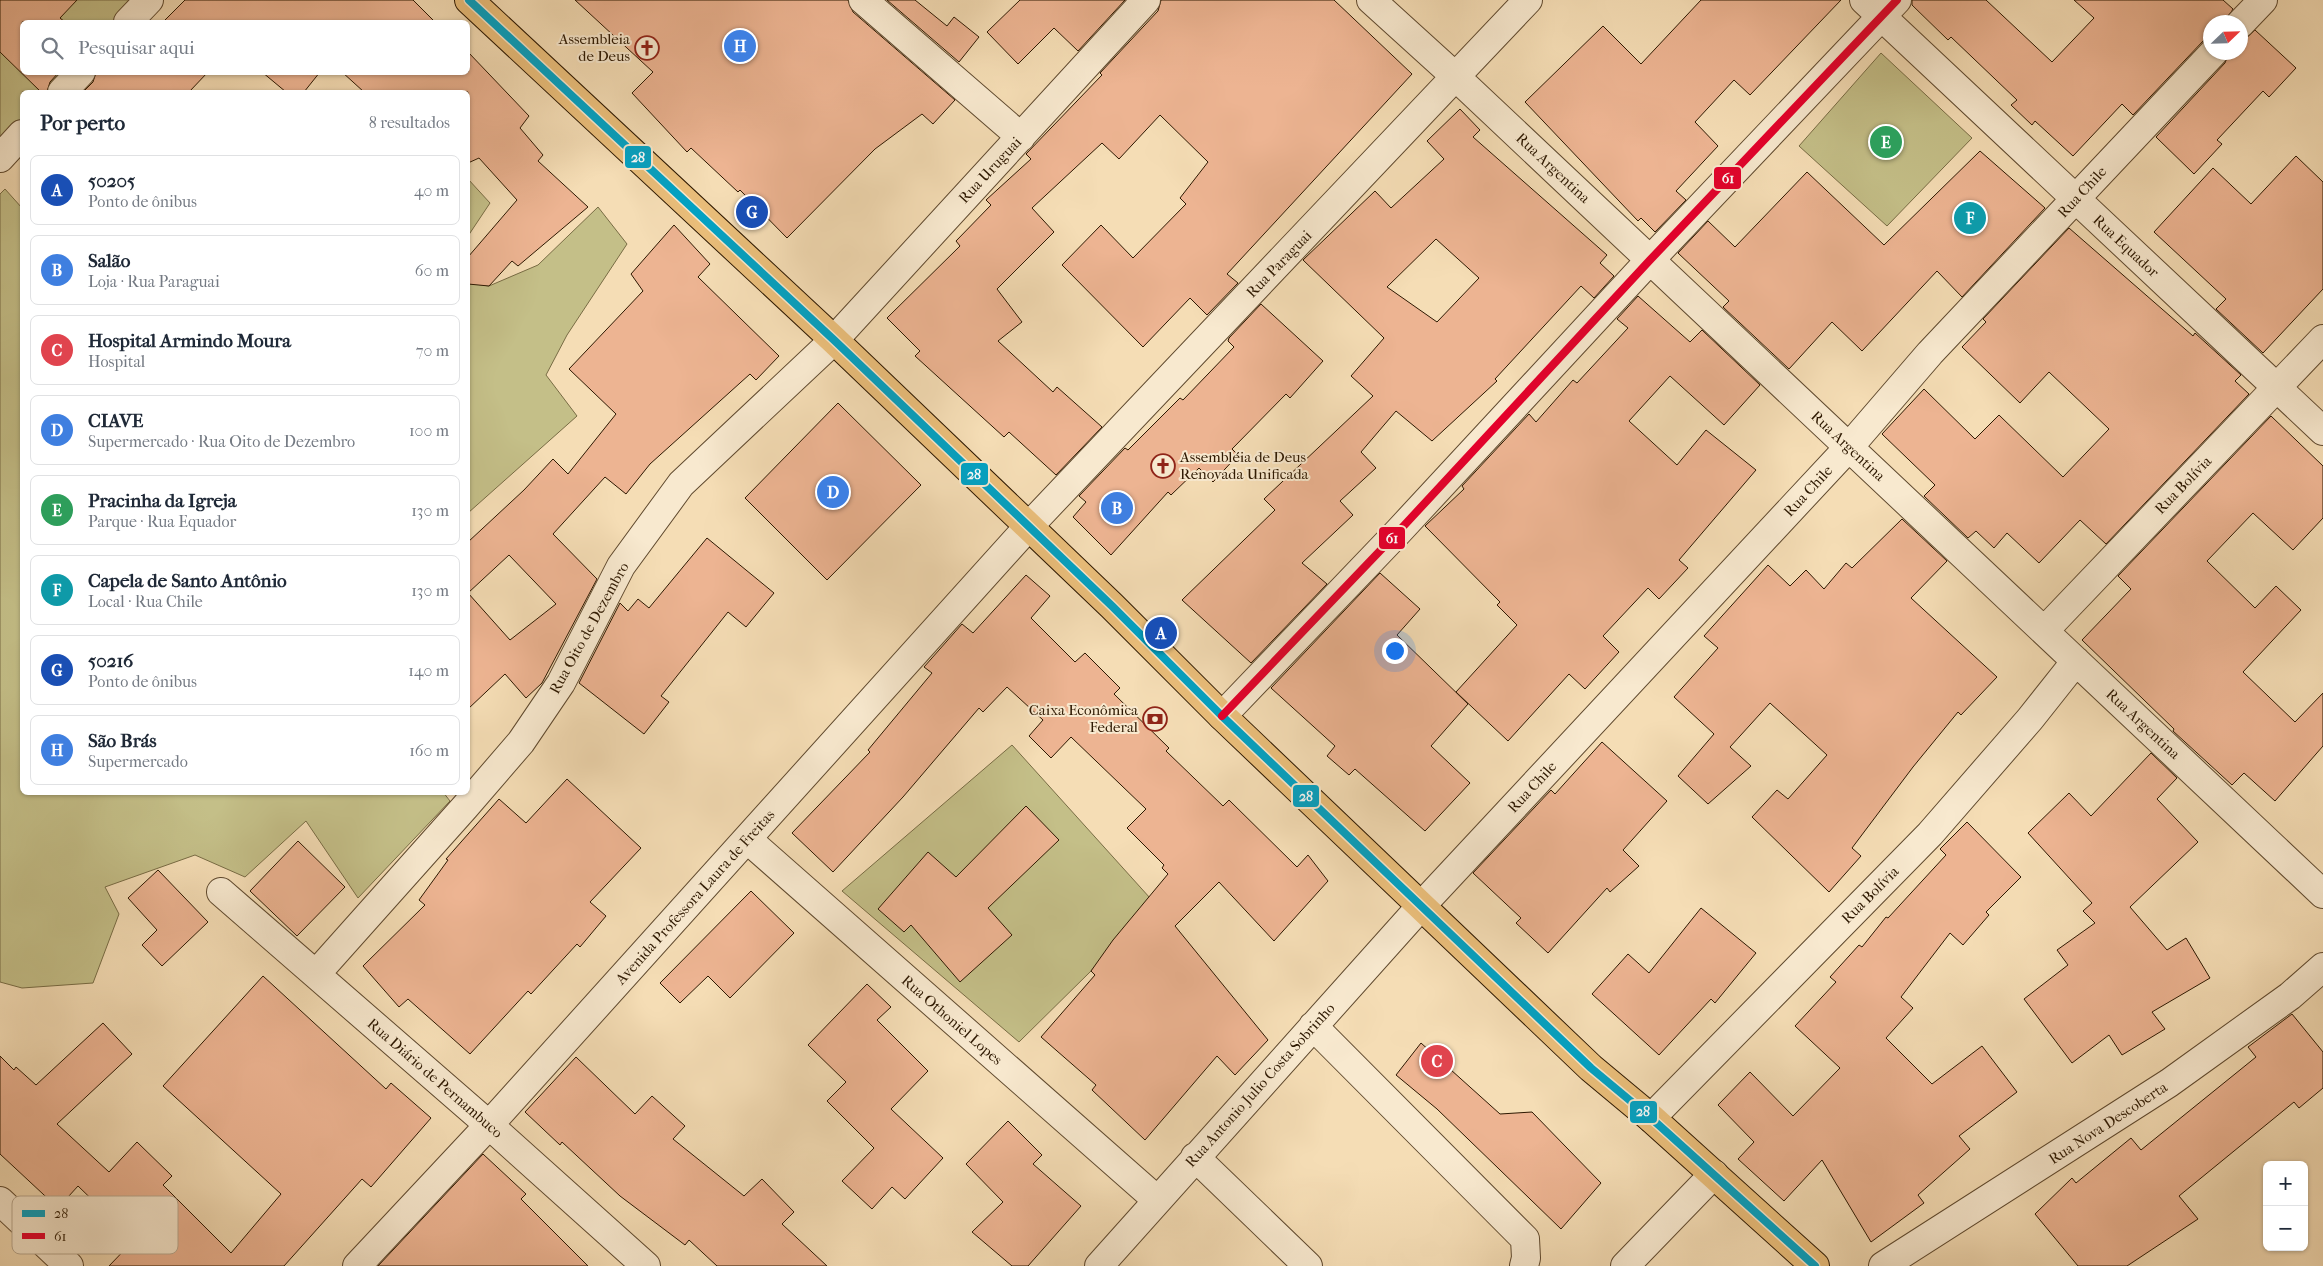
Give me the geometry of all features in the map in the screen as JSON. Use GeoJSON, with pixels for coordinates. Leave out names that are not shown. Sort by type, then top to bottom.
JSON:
{"type":"FeatureCollection","features":[{"type":"Feature","properties":{"kind":"main road"},"geometry":{"type":"LineString","coordinates":[[469,0],[834,340],[1029,526],[1222,716],[1591,1068],[1651,1118],[1815,1266]]}},
{"type":"Feature","properties":{"kind":"street"},"geometry":{"type":"LineString","coordinates":[[130,20],[149,0]]}},
{"type":"Feature","properties":{"kind":"street"},"geometry":{"type":"LineString","coordinates":[[863,0],[1021,137]]}},
{"type":"Feature","properties":{"kind":"street","name":"Rua Uruguai"},"geometry":{"type":"LineString","coordinates":[[834,340],[1146,0]]}},
{"type":"Feature","properties":{"kind":"street","name":"Rua Argentina"},"geometry":{"type":"LineString","coordinates":[[1371,0],[1457,78],[2323,894]]}},
{"type":"Feature","properties":{"kind":"street","name":"Rua Paraguai"},"geometry":{"type":"LineString","coordinates":[[1029,526],[1457,78],[1528,0]]}},
{"type":"Feature","properties":{"kind":"street"},"geometry":{"type":"LineString","coordinates":[[2248,16],[2263,0]]}},
{"type":"Feature","properties":{"kind":"street"},"geometry":{"type":"LineString","coordinates":[[1222,716],[1405,525],[1881,6]]}},
{"type":"Feature","properties":{"kind":"street","name":"Rua Equador"},"geometry":{"type":"LineString","coordinates":[[1881,6],[2076,199],[2323,431]]}},
{"type":"Feature","properties":{"kind":"street","name":"Rua Chile"},"geometry":{"type":"LineString","coordinates":[[1422,905],[1849,448],[1930,354],[2206,60]]}},
{"type":"Feature","properties":{"kind":"street"},"geometry":{"type":"LineString","coordinates":[[64,90],[78,75]]}},
{"type":"Feature","properties":{"kind":"street"},"geometry":{"type":"LineString","coordinates":[[0,158],[20,136]]}},
{"type":"Feature","properties":{"kind":"street","name":"Rua Bolívia"},"geometry":{"type":"LineString","coordinates":[[2044,631],[2323,339]]}},
{"type":"Feature","properties":{"kind":"street","name":"Rua Oito de Dezembro"},"geometry":{"type":"LineString","coordinates":[[316,974],[466,807],[521,742],[561,683],[621,566],[681,484],[834,340]]}},
{"type":"Feature","properties":{"kind":"street","name":"Avenida Professora Laura de Freitas"},"geometry":{"type":"LineString","coordinates":[[357,1266],[490,1125],[1029,526]]}},
{"type":"Feature","properties":{"kind":"street","name":"Rua Bolívia"},"geometry":{"type":"LineString","coordinates":[[1651,1118],[1930,834],[2030,719],[2076,661]]}},
{"type":"Feature","properties":{"kind":"street","name":"Rua Othoniel Lopes"},"geometry":{"type":"LineString","coordinates":[[747,840],[1157,1200]]}},
{"type":"Feature","properties":{"kind":"street","name":"Rua Diário de Pernambuco"},"geometry":{"type":"LineString","coordinates":[[221,892],[490,1125],[646,1266]]}},
{"type":"Feature","properties":{"kind":"street","name":"Rua Antonio Julio Costa Sobrinho"},"geometry":{"type":"LineString","coordinates":[[1099,1266],[1422,905]]}},
{"type":"Feature","properties":{"kind":"street","name":"Rua Nova Descoberta"},"geometry":{"type":"LineString","coordinates":[[1883,1266],[2169,1084],[2290,996],[2323,967]]}},
{"type":"Feature","properties":{"kind":"street"},"geometry":{"type":"LineString","coordinates":[[1313,1026],[1525,1239],[1526,1258],[1524,1266]]}},
{"type":"Feature","properties":{"kind":"street"},"geometry":{"type":"LineString","coordinates":[[1195,1157],[1308,1266]]}},
{"type":"Feature","properties":{"kind":"street"},"geometry":{"type":"LineString","coordinates":[[1625,1266],[1714,1174]]}},
{"type":"Feature","properties":{"kind":"street"},"geometry":{"type":"LineString","coordinates":[[0,1201],[12,1212]]}},
{"type":"Feature","properties":{"kind":"street"},"geometry":{"type":"LineString","coordinates":[[56,1254],[69,1266]]}},
{"type":"Feature","properties":{"kind":"shaded area"},"geometry":{"type":"Polygon","coordinates":[[[0,0],[136,0],[116,20],[20,20],[20,75],[64,75],[49,90],[20,90],[20,120],[0,142],[0,0]]]}},
{"type":"Feature","properties":{"kind":"shaded area"},"geometry":{"type":"Polygon","coordinates":[[[1881,53],[1972,138],[1887,226],[1799,146],[1881,53]]]}},
{"type":"Feature","properties":{"kind":"shaded area"},"geometry":{"type":"Polygon","coordinates":[[[470,181],[490,203],[470,233],[470,181]]]}},
{"type":"Feature","properties":{"kind":"shaded area"},"geometry":{"type":"Polygon","coordinates":[[[5,189],[20,206],[20,795],[445,795],[450,801],[358,898],[306,821],[245,877],[195,855],[105,887],[119,914],[93,983],[22,988],[0,982],[0,194],[5,189]]]}},
{"type":"Feature","properties":{"kind":"shaded area"},"geometry":{"type":"Polygon","coordinates":[[[598,207],[627,244],[567,335],[546,375],[577,416],[470,511],[470,283],[489,286],[538,265],[598,207]]]}},
{"type":"Feature","properties":{"kind":"shaded area"},"geometry":{"type":"Polygon","coordinates":[[[1012,745],[1150,898],[1091,971],[1019,1042],[842,891],[1012,745]]]}},
{"type":"Feature","properties":{"kind":"building"},"geometry":{"type":"Polygon","coordinates":[[[0,0],[77,0],[60,18],[62,20],[20,20],[20,72],[0,52],[0,0]]]}},
{"type":"Feature","properties":{"kind":"building"},"geometry":{"type":"Polygon","coordinates":[[[185,0],[413,0],[433,20],[165,20],[185,0]]]}},
{"type":"Feature","properties":{"kind":"building"},"geometry":{"type":"Polygon","coordinates":[[[575,0],[848,0],[853,12],[955,100],[933,124],[922,114],[875,149],[787,238],[740,190],[738,192],[691,148],[687,152],[632,93],[653,72],[575,0]]]}},
{"type":"Feature","properties":{"kind":"building"},"geometry":{"type":"Polygon","coordinates":[[[887,0],[915,0],[947,26],[954,17],[979,37],[959,62],[887,0]]]}},
{"type":"Feature","properties":{"kind":"building"},"geometry":{"type":"Polygon","coordinates":[[[1020,0],[1125,0],[1078,51],[1054,28],[1018,64],[987,32],[1020,0]]]}},
{"type":"Feature","properties":{"kind":"building"},"geometry":{"type":"Polygon","coordinates":[[[1161,0],[1334,0],[1412,74],[1227,274],[1238,283],[1207,315],[1190,298],[1143,347],[1062,265],[1101,225],[1133,258],[1186,204],[1180,198],[1208,162],[1160,115],[1119,159],[1102,143],[1032,208],[1054,232],[997,289],[1022,322],[998,341],[1053,392],[1057,387],[1102,427],[1056,475],[1009,432],[1004,437],[915,356],[920,351],[887,318],[960,246],[956,241],[991,205],[986,200],[1031,159],[1026,154],[1102,75],[1100,73],[1158,11],[1161,0]]]}},
{"type":"Feature","properties":{"kind":"building"},"geometry":{"type":"Polygon","coordinates":[[[1701,0],[1841,0],[1750,95],[1734,80],[1695,122],[1718,146],[1676,191],[1686,200],[1655,232],[1641,218],[1638,221],[1525,102],[1603,26],[1641,64],[1701,0]]]}},
{"type":"Feature","properties":{"kind":"building"},"geometry":{"type":"Polygon","coordinates":[[[1912,0],[1986,0],[2052,62],[2094,18],[2074,0],[2223,0],[2233,9],[2229,15],[2203,15],[2203,41],[2133,115],[2122,104],[2073,156],[2035,121],[2032,125],[2011,105],[2017,100],[1951,37],[1948,40],[1912,5],[1912,0]]]}},
{"type":"Feature","properties":{"kind":"building"},"geometry":{"type":"Polygon","coordinates":[[[2255,30],[2296,68],[2269,97],[2263,91],[2217,140],[2222,144],[2194,174],[2156,137],[2226,60],[2248,60],[2248,36],[2255,30]]]}},
{"type":"Feature","properties":{"kind":"building"},"geometry":{"type":"Polygon","coordinates":[[[470,54],[529,116],[520,128],[543,155],[538,161],[588,207],[518,266],[512,261],[489,286],[470,284],[470,255],[517,200],[479,158],[470,162],[470,90],[362,90],[345,75],[470,75],[470,54]]]}},
{"type":"Feature","properties":{"kind":"building"},"geometry":{"type":"Polygon","coordinates":[[[24,75],[56,75],[50,82],[48,90],[39,90],[24,75]]]}},
{"type":"Feature","properties":{"kind":"building"},"geometry":{"type":"Polygon","coordinates":[[[95,75],[205,75],[191,90],[85,90],[93,82],[95,75]]]}},
{"type":"Feature","properties":{"kind":"building"},"geometry":{"type":"Polygon","coordinates":[[[266,75],[318,75],[306,90],[284,90],[266,75]]]}},
{"type":"Feature","properties":{"kind":"building"},"geometry":{"type":"Polygon","coordinates":[[[1460,109],[1480,130],[1473,137],[1607,255],[1600,263],[1614,276],[1594,298],[1581,286],[1495,379],[1497,381],[1432,441],[1396,411],[1361,452],[1376,468],[1340,501],[1353,515],[1302,563],[1327,584],[1251,663],[1182,600],[1275,510],[1264,499],[1373,396],[1351,376],[1384,338],[1303,260],[1375,191],[1391,208],[1444,159],[1427,141],[1460,109]],[[1436,239],[1387,287],[1437,322],[1479,278],[1436,239]]]}},
{"type":"Feature","properties":{"kind":"building"},"geometry":{"type":"Polygon","coordinates":[[[1980,151],[2045,208],[1962,297],[1937,271],[1862,351],[1832,322],[1789,369],[1723,307],[1729,301],[1678,253],[1708,221],[1735,247],[1807,172],[1884,245],[1980,151]]]}},
{"type":"Feature","properties":{"kind":"building"},"geometry":{"type":"Polygon","coordinates":[[[2296,156],[2323,182],[2323,289],[2263,353],[2216,309],[2226,299],[2154,232],[2213,168],[2251,204],[2296,156]]]}},
{"type":"Feature","properties":{"kind":"building"},"geometry":{"type":"Polygon","coordinates":[[[674,225],[710,264],[698,277],[779,356],[756,380],[750,374],[650,464],[626,494],[605,477],[553,534],[597,579],[542,683],[526,698],[505,674],[470,707],[470,595],[510,640],[556,604],[509,555],[470,591],[470,540],[524,490],[553,459],[568,474],[616,414],[569,369],[643,291],[631,274],[674,225]]]}},
{"type":"Feature","properties":{"kind":"building"},"geometry":{"type":"Polygon","coordinates":[[[2069,228],[2193,336],[2195,333],[2241,375],[2235,381],[2249,394],[2106,544],[2080,520],[2039,563],[2007,533],[1994,548],[1976,531],[1968,538],[1924,496],[1935,485],[1882,434],[1924,389],[1975,439],[1999,415],[2063,477],[2109,429],[2049,372],[2020,403],[1962,347],[1986,322],[1983,319],[2069,228]]]}},
{"type":"Feature","properties":{"kind":"building"},"geometry":{"type":"Polygon","coordinates":[[[1638,296],[1690,342],[1702,330],[1760,385],[1724,425],[1670,376],[1629,421],[1677,465],[1706,430],[1756,470],[1679,560],[1688,568],[1659,599],[1648,588],[1603,636],[1619,652],[1585,689],[1569,674],[1508,741],[1456,692],[1517,625],[1497,605],[1500,602],[1425,526],[1464,489],[1462,486],[1529,414],[1536,422],[1573,380],[1577,383],[1628,328],[1617,319],[1638,296]]]}},
{"type":"Feature","properties":{"kind":"building"},"geometry":{"type":"Polygon","coordinates":[[[1261,304],[1323,361],[1290,398],[1286,394],[1232,449],[1238,455],[1213,482],[1199,468],[1171,495],[1168,492],[1111,555],[1073,517],[1086,502],[1079,496],[1125,448],[1128,450],[1180,398],[1183,400],[1234,347],[1228,341],[1229,338],[1261,304]]]}},
{"type":"Feature","properties":{"kind":"building"},"geometry":{"type":"Polygon","coordinates":[[[838,403],[921,485],[827,580],[745,498],[838,403]]]}},
{"type":"Feature","properties":{"kind":"building"},"geometry":{"type":"Polygon","coordinates":[[[2271,416],[2323,466],[2323,518],[2293,550],[2253,513],[2207,561],[2255,608],[2276,586],[2301,610],[2243,672],[2295,722],[2323,693],[2323,746],[2275,801],[2244,773],[2232,785],[2173,731],[2174,729],[2082,640],[2131,589],[2118,576],[2271,416]]]}},
{"type":"Feature","properties":{"kind":"building"},"geometry":{"type":"Polygon","coordinates":[[[1902,519],[1947,561],[1911,598],[1997,677],[1961,715],[1958,712],[1913,767],[1852,848],[1861,856],[1829,892],[1752,817],[1777,790],[1788,799],[1827,755],[1770,703],[1730,747],[1751,766],[1708,804],[1678,776],[1714,734],[1674,697],[1718,648],[1704,636],[1768,565],[1790,586],[1806,570],[1824,589],[1846,563],[1852,568],[1902,519]]]}},
{"type":"Feature","properties":{"kind":"building"},"geometry":{"type":"Polygon","coordinates":[[[707,538],[774,593],[746,627],[728,612],[661,696],[669,702],[644,734],[579,683],[620,603],[628,611],[638,599],[649,608],[707,538]]]}},
{"type":"Feature","properties":{"kind":"building"},"geometry":{"type":"Polygon","coordinates":[[[1380,573],[1420,609],[1397,635],[1468,704],[1431,746],[1470,783],[1425,831],[1355,769],[1349,775],[1327,756],[1335,746],[1271,688],[1380,573]]]}},
{"type":"Feature","properties":{"kind":"building"},"geometry":{"type":"Polygon","coordinates":[[[1026,575],[1050,596],[1031,618],[1075,662],[1085,653],[1120,688],[1114,694],[1169,748],[1166,751],[1223,806],[1229,800],[1297,867],[1308,855],[1328,881],[1274,941],[1219,882],[1175,926],[1268,1040],[1235,1075],[1217,1056],[1145,1140],[1092,1090],[1096,1085],[1041,1037],[1095,975],[1091,971],[1113,940],[1168,874],[1162,868],[1164,865],[1127,828],[1146,809],[1071,737],[1051,758],[1029,736],[1043,720],[1007,687],[983,712],[979,708],[903,797],[833,872],[792,833],[870,752],[868,750],[932,673],[924,667],[962,624],[973,633],[1026,575]]]}},
{"type":"Feature","properties":{"kind":"building"},"geometry":{"type":"Polygon","coordinates":[[[1602,742],[1667,801],[1623,850],[1639,866],[1610,892],[1607,888],[1548,953],[1516,923],[1521,918],[1473,873],[1551,790],[1555,794],[1602,742]]]}},
{"type":"Feature","properties":{"kind":"building"},"geometry":{"type":"Polygon","coordinates":[[[2151,753],[2177,778],[2157,799],[2198,842],[2130,907],[2167,950],[2186,938],[2210,978],[2152,1012],[2165,1029],[2122,1055],[2109,1035],[2072,1063],[2024,999],[2068,965],[2057,950],[2095,923],[2083,911],[2092,903],[2028,833],[2069,793],[2091,816],[2151,753]]]}},
{"type":"Feature","properties":{"kind":"building"},"geometry":{"type":"Polygon","coordinates":[[[567,779],[641,848],[590,902],[606,916],[580,947],[577,944],[531,994],[528,991],[470,1054],[408,999],[399,1007],[363,966],[425,905],[419,900],[448,860],[446,859],[499,799],[526,823],[567,779]]]}},
{"type":"Feature","properties":{"kind":"building"},"geometry":{"type":"Polygon","coordinates":[[[1026,806],[1059,840],[988,908],[1012,935],[960,982],[911,925],[904,932],[878,909],[928,852],[956,877],[1026,806]]]}},
{"type":"Feature","properties":{"kind":"building"},"geometry":{"type":"Polygon","coordinates":[[[1967,822],[2021,877],[1986,912],[1989,915],[1963,945],[1950,933],[1901,997],[1913,1008],[1886,1038],[1932,1084],[1982,1046],[2017,1092],[1959,1136],[1970,1149],[1918,1195],[1924,1203],[1871,1242],[1822,1160],[1784,1201],[1738,1159],[1754,1142],[1718,1105],[1750,1072],[1793,1116],[1840,1068],[1795,1026],[1836,982],[1830,977],[1859,945],[1862,947],[1886,917],[1888,918],[1946,855],[1940,849],[1967,822]]]}},
{"type":"Feature","properties":{"kind":"building"},"geometry":{"type":"Polygon","coordinates":[[[298,841],[345,887],[297,936],[250,891],[298,841]]]}},
{"type":"Feature","properties":{"kind":"building"},"geometry":{"type":"Polygon","coordinates":[[[158,870],[208,922],[162,966],[142,945],[157,930],[128,898],[158,870]]]}},
{"type":"Feature","properties":{"kind":"building"},"geometry":{"type":"Polygon","coordinates":[[[751,891],[794,933],[730,998],[708,976],[680,1003],[660,983],[751,891]]]}},
{"type":"Feature","properties":{"kind":"building"},"geometry":{"type":"Polygon","coordinates":[[[1701,908],[1756,953],[1715,1003],[1711,999],[1659,1055],[1592,994],[1628,954],[1649,973],[1701,908]]]}},
{"type":"Feature","properties":{"kind":"building"},"geometry":{"type":"Polygon","coordinates":[[[263,976],[386,1089],[391,1083],[431,1118],[371,1187],[362,1179],[284,1266],[109,1266],[121,1254],[178,1254],[178,1200],[231,1253],[281,1194],[163,1086],[263,976]]]}},
{"type":"Feature","properties":{"kind":"building"},"geometry":{"type":"Polygon","coordinates":[[[867,984],[891,1007],[877,1020],[928,1071],[891,1109],[943,1158],[905,1199],[892,1187],[872,1209],[842,1181],[874,1148],[827,1101],[846,1082],[808,1045],[867,984]]]}},
{"type":"Feature","properties":{"kind":"building"},"geometry":{"type":"Polygon","coordinates":[[[2292,1014],[2323,1052],[2323,1088],[2299,1108],[2294,1102],[2179,1196],[2198,1219],[2127,1266],[2078,1266],[2035,1214],[2072,1178],[2076,1183],[2131,1138],[2141,1150],[2256,1057],[2248,1047],[2292,1014]]]}},
{"type":"Feature","properties":{"kind":"building"},"geometry":{"type":"Polygon","coordinates":[[[103,1023],[132,1054],[57,1124],[109,1172],[137,1142],[172,1176],[163,1185],[174,1196],[88,1196],[78,1186],[69,1196],[45,1196],[0,1154],[0,1056],[14,1070],[16,1067],[36,1085],[103,1023]]]}},
{"type":"Feature","properties":{"kind":"building"},"geometry":{"type":"Polygon","coordinates":[[[1421,1043],[1500,1114],[1532,1112],[1601,1183],[1561,1229],[1437,1109],[1396,1075],[1421,1043]]]}},
{"type":"Feature","properties":{"kind":"building"},"geometry":{"type":"Polygon","coordinates":[[[576,1057],[635,1114],[652,1096],[685,1126],[673,1139],[744,1196],[762,1179],[794,1212],[782,1224],[827,1266],[717,1266],[689,1240],[685,1245],[620,1196],[562,1142],[560,1145],[525,1112],[576,1057]]]}},
{"type":"Feature","properties":{"kind":"building"},"geometry":{"type":"Polygon","coordinates":[[[1008,1121],[1042,1155],[1033,1164],[1081,1206],[1028,1266],[1012,1266],[972,1232],[1003,1202],[966,1164],[1008,1121]]]}},
{"type":"Feature","properties":{"kind":"building"},"geometry":{"type":"Polygon","coordinates":[[[483,1154],[526,1194],[521,1199],[588,1266],[378,1266],[483,1154]]]}},
{"type":"Feature","properties":{"kind":"transit line","name":"28"},"geometry":{"type":"LineString","coordinates":[[469,0],[834,340],[1112,606],[1222,716],[1591,1068],[1651,1118],[1815,1266]]}},
{"type":"Feature","properties":{"kind":"transit line","name":"61"},"geometry":{"type":"LineString","coordinates":[[1222,716],[1398,532],[1650,260],[1897,0]]}},
{"type":"Feature","properties":{"kind":"place","name":"São Brás"},"geometry":{"type":"Point","coordinates":[740,46]}},
{"type":"Feature","properties":{"kind":"place","name":"Assembleia de Deus"},"geometry":{"type":"Point","coordinates":[647,48]}},
{"type":"Feature","properties":{"kind":"place","name":"Pracinha da Igreja"},"geometry":{"type":"Point","coordinates":[1886,142]}},
{"type":"Feature","properties":{"kind":"place","name":"50216"},"geometry":{"type":"Point","coordinates":[752,212]}},
{"type":"Feature","properties":{"kind":"place","name":"Capela de Santo Antônio"},"geometry":{"type":"Point","coordinates":[1970,218]}},
{"type":"Feature","properties":{"kind":"place","name":"Assembléia de Deus Renovada Unificada"},"geometry":{"type":"Point","coordinates":[1163,466]}},
{"type":"Feature","properties":{"kind":"place","name":"CIAVE"},"geometry":{"type":"Point","coordinates":[833,492]}},
{"type":"Feature","properties":{"kind":"place","name":"Salão"},"geometry":{"type":"Point","coordinates":[1117,508]}},
{"type":"Feature","properties":{"kind":"place","name":"50205"},"geometry":{"type":"Point","coordinates":[1161,633]}},
{"type":"Feature","properties":{"kind":"place","name":"Caixa Econômica Federal"},"geometry":{"type":"Point","coordinates":[1155,719]}},
{"type":"Feature","properties":{"kind":"place","name":"Hospital Armindo Moura"},"geometry":{"type":"Point","coordinates":[1437,1061]}}]}
